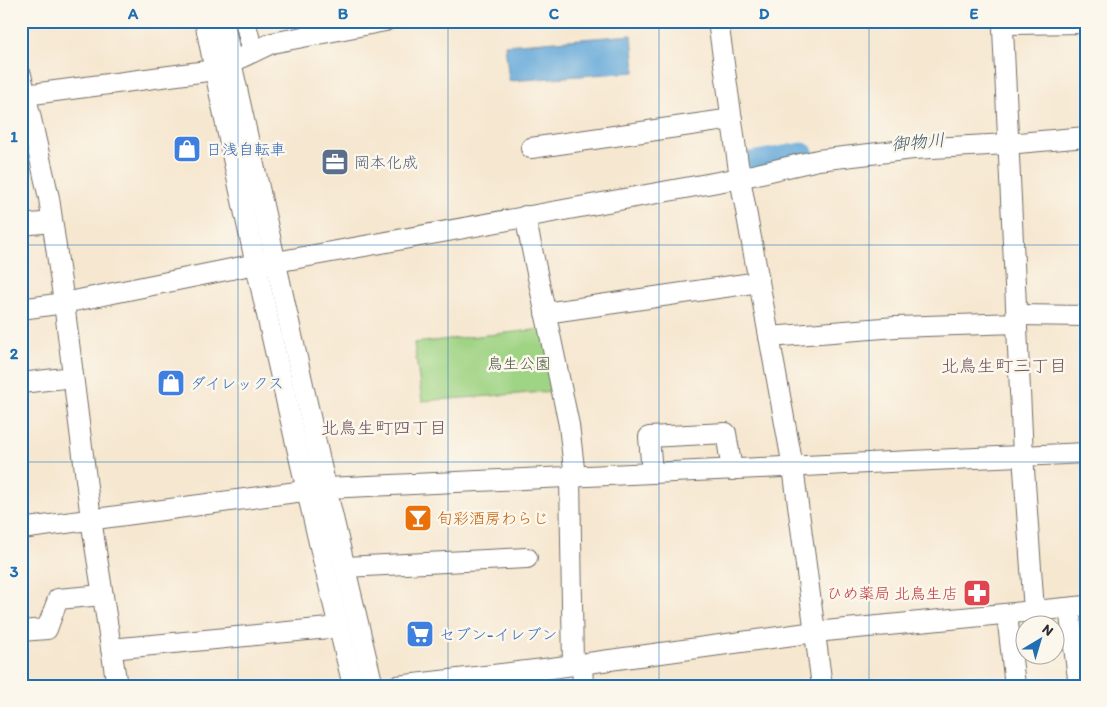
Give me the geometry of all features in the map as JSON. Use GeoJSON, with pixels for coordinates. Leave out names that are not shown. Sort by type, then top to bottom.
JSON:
{"type":"FeatureCollection","features":[{"type":"Feature","properties":{"kind":"street"},"geometry":{"type":"LineString","coordinates":[[205,21],[223,66],[276,262],[338,627],[352,686]]}},
{"type":"Feature","properties":{"kind":"street"},"geometry":{"type":"LineString","coordinates":[[224,21],[223,66],[256,264],[316,490],[345,567],[373,686]]}},
{"type":"Feature","properties":{"kind":"street"},"geometry":{"type":"LineString","coordinates":[[245,21],[253,52]]}},
{"type":"Feature","properties":{"kind":"street"},"geometry":{"type":"LineString","coordinates":[[25,95],[223,66],[272,43],[318,28],[385,21]]}},
{"type":"Feature","properties":{"kind":"street"},"geometry":{"type":"LineString","coordinates":[[718,21],[740,178],[793,467],[822,686]]}},
{"type":"Feature","properties":{"kind":"street"},"geometry":{"type":"LineString","coordinates":[[1034,611],[1023,455],[1003,29],[1007,24],[1086,24]]}},
{"type":"Feature","properties":{"kind":"street"},"geometry":{"type":"LineString","coordinates":[[21,75],[52,222],[91,519],[117,686]]}},
{"type":"Feature","properties":{"kind":"street"},"geometry":{"type":"LineString","coordinates":[[531,148],[732,119]]}},
{"type":"Feature","properties":{"kind":"street"},"geometry":{"type":"LineString","coordinates":[[21,309],[256,264],[276,262],[740,178],[827,159],[913,149],[1008,144],[1086,137]]}},
{"type":"Feature","properties":{"kind":"street"},"geometry":{"type":"LineString","coordinates":[[525,216],[569,425],[578,665],[583,686]]}},
{"type":"Feature","properties":{"kind":"street"},"geometry":{"type":"LineString","coordinates":[[21,226],[52,222]]}},
{"type":"Feature","properties":{"kind":"street"},"geometry":{"type":"LineString","coordinates":[[545,313],[759,282]]}},
{"type":"Feature","properties":{"kind":"street"},"geometry":{"type":"LineString","coordinates":[[769,337],[896,327],[1086,316]]}},
{"type":"Feature","properties":{"kind":"street"},"geometry":{"type":"LineString","coordinates":[[21,383],[73,377]]}},
{"type":"Feature","properties":{"kind":"street"},"geometry":{"type":"LineString","coordinates":[[652,473],[649,438],[726,434],[732,470]]}},
{"type":"Feature","properties":{"kind":"street"},"geometry":{"type":"LineString","coordinates":[[21,529],[316,490],[1086,453]]}},
{"type":"Feature","properties":{"kind":"street"},"geometry":{"type":"LineString","coordinates":[[345,567],[527,558]]}},
{"type":"Feature","properties":{"kind":"street"},"geometry":{"type":"LineString","coordinates":[[21,631],[47,628],[58,599],[103,595]]}},
{"type":"Feature","properties":{"kind":"street"},"geometry":{"type":"LineString","coordinates":[[396,686],[545,678],[578,665],[815,632],[1078,607],[1079,686]]}},
{"type":"Feature","properties":{"kind":"street"},"geometry":{"type":"LineString","coordinates":[[1007,614],[1015,686]]}},
{"type":"Feature","properties":{"kind":"street"},"geometry":{"type":"LineString","coordinates":[[111,649],[338,627]]}},
{"type":"Feature","properties":{"kind":"green space","name":"鳥生公園"},"geometry":{"type":"Polygon","coordinates":[[[543,329],[558,391],[422,401],[414,343],[543,329]]]}},
{"type":"Feature","properties":{"kind":"water"},"geometry":{"type":"Polygon","coordinates":[[[632,35],[635,72],[509,81],[505,45],[632,35]]]}},
{"type":"Feature","properties":{"kind":"waterway","name":"御物川"},"geometry":{"type":"LineString","coordinates":[[750,164],[802,155]]}},
{"type":"Feature","properties":{"kind":"place","name":"日浅自転車"},"geometry":{"type":"Point","coordinates":[187,149]}},
{"type":"Feature","properties":{"kind":"place","name":"岡本化成"},"geometry":{"type":"Point","coordinates":[335,162]}},
{"type":"Feature","properties":{"kind":"place","name":"ダイレックス"},"geometry":{"type":"Point","coordinates":[171,383]}},
{"type":"Feature","properties":{"kind":"place","name":"旬彩酒房わらじ"},"geometry":{"type":"Point","coordinates":[418,518]}},
{"type":"Feature","properties":{"kind":"place","name":"ひめ薬局 北鳥生店"},"geometry":{"type":"Point","coordinates":[977,593]}},
{"type":"Feature","properties":{"kind":"place","name":"セブン-イレブン"},"geometry":{"type":"Point","coordinates":[420,634]}},
{"type":"Feature","properties":{"kind":"district","name":"北鳥生町三丁目"},"geometry":{"type":"Point","coordinates":[1004,366]}},
{"type":"Feature","properties":{"kind":"district","name":"北鳥生町四丁目"},"geometry":{"type":"Point","coordinates":[384,428]}}]}
